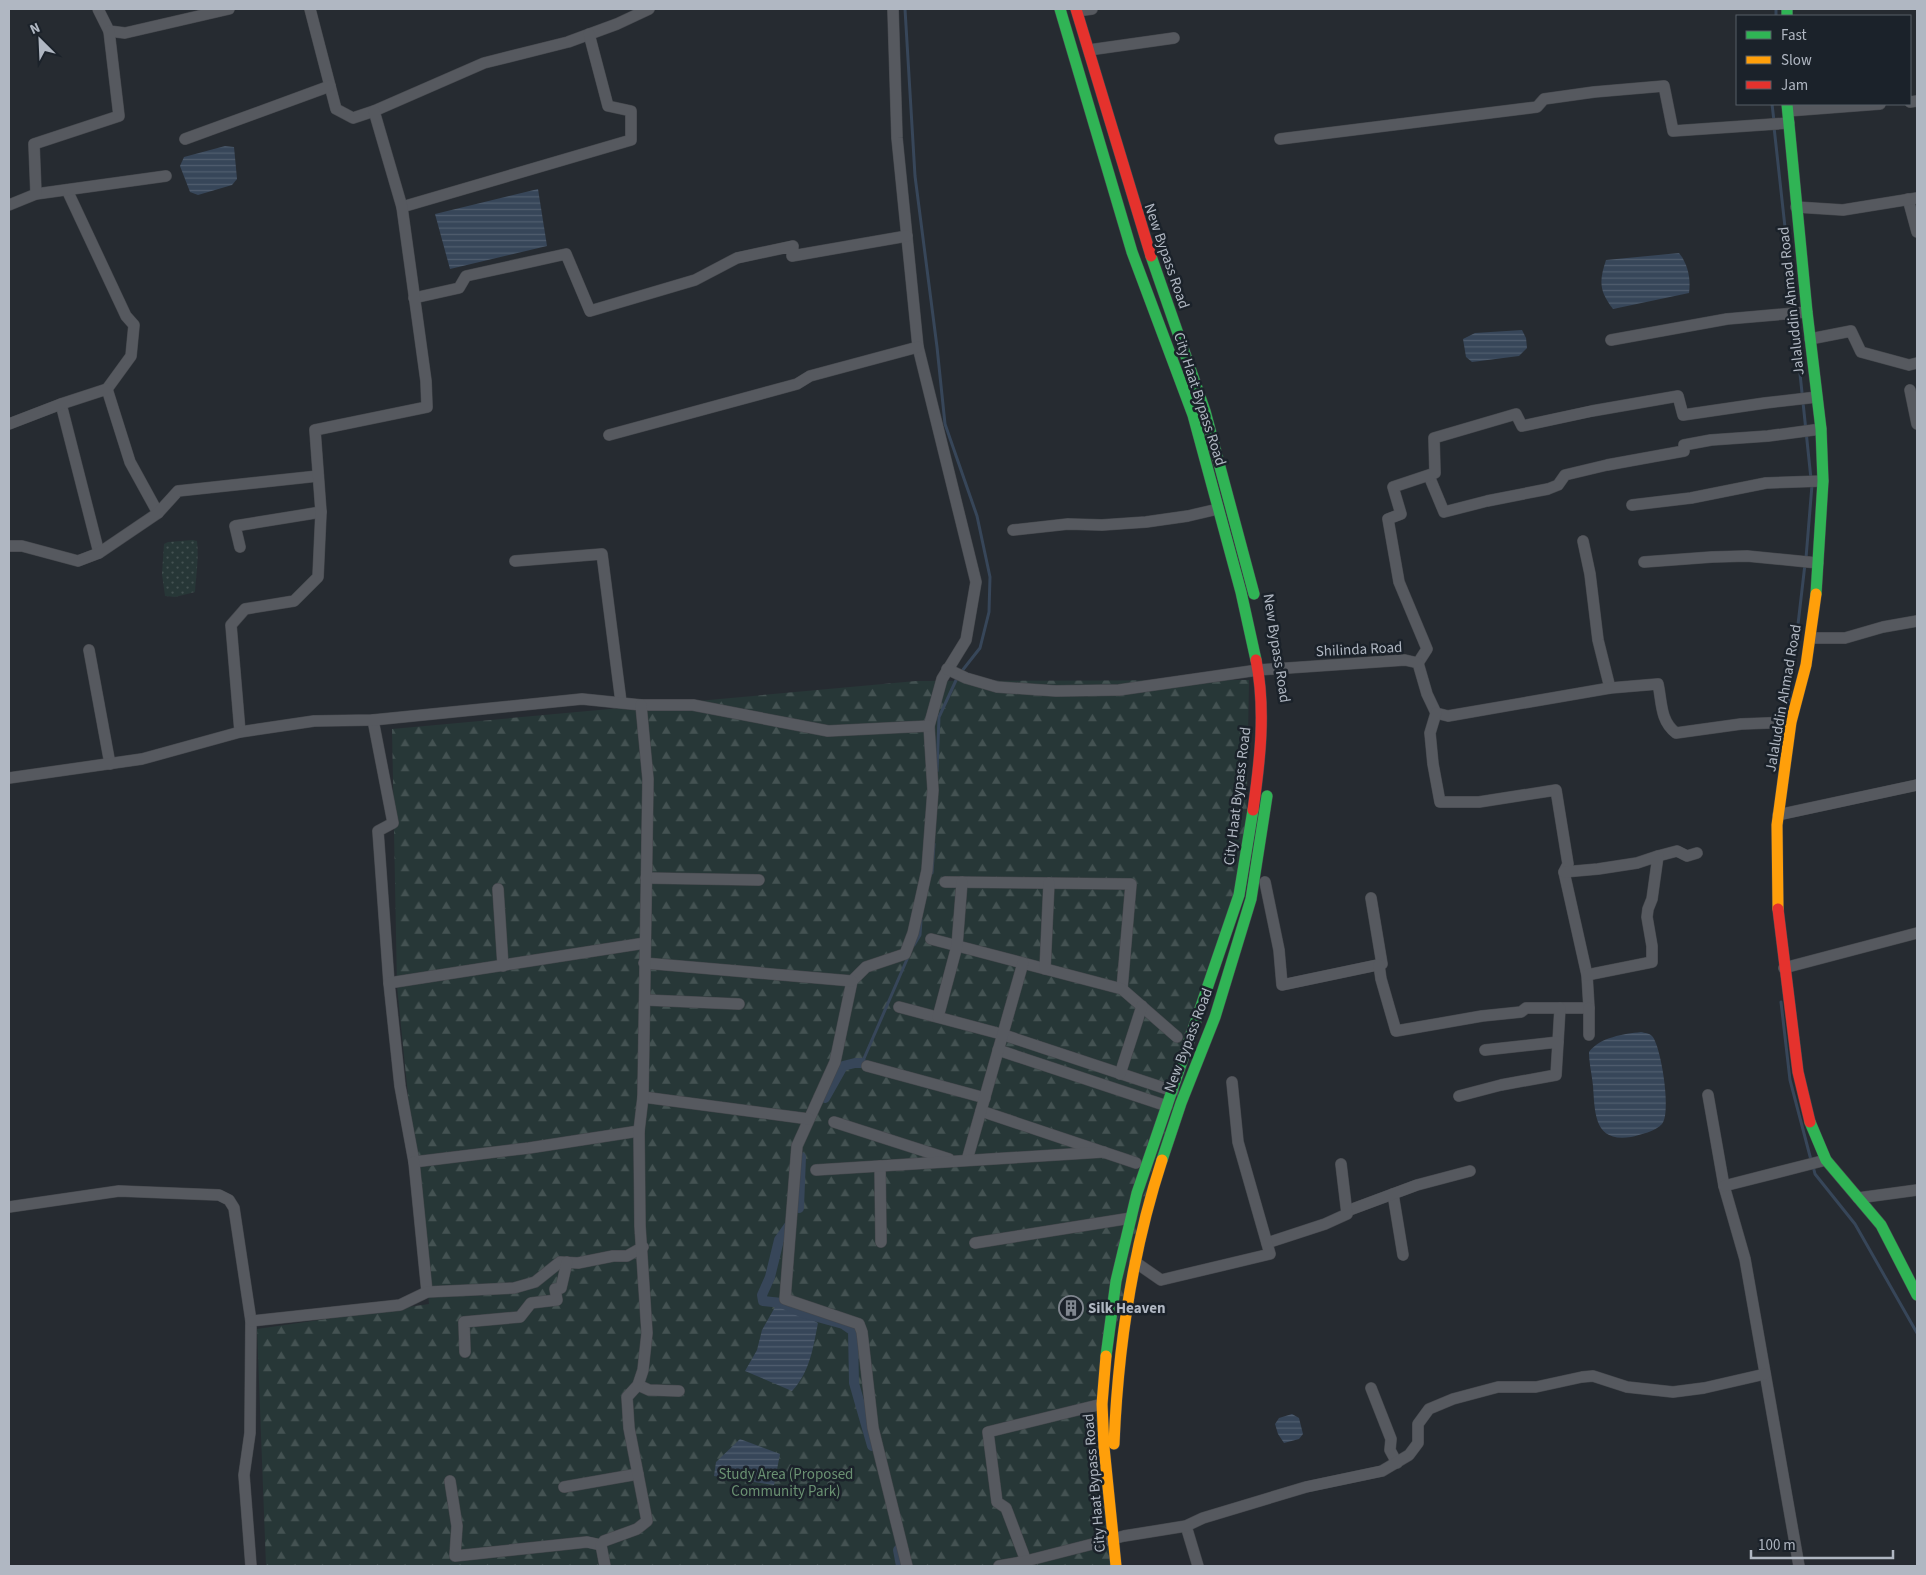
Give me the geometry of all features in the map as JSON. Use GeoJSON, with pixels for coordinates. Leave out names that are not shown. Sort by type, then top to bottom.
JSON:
{"type":"FeatureCollection","features":[{"type":"Feature","properties":{"kind":"main road","name":"City Haat Bypass Road"},"geometry":{"type":"LineString","coordinates":[[1060,9],[1132,252],[1193,415],[1263,669],[1260,760],[1239,895],[1137,1193],[1116,1281],[1106,1351],[1102,1404],[1104,1447],[1118,1537],[1116,1566]]}},
{"type":"Feature","properties":{"kind":"main road","name":"New Bypass Road"},"geometry":{"type":"LineString","coordinates":[[1077,10],[1141,227],[1205,411],[1256,606]]}},
{"type":"Feature","properties":{"kind":"main road","name":"Jalaluddin Ahmad Road"},"geometry":{"type":"LineString","coordinates":[[1787,108],[1807,312],[1821,429],[1823,481],[1817,589],[1806,665],[1791,722],[1778,815],[1778,918],[1798,1072],[1810,1123],[1826,1160],[1881,1225],[1917,1295]]}},
{"type":"Feature","properties":{"kind":"main road","name":"New Bypass Road"},"geometry":{"type":"LineString","coordinates":[[1263,639],[1263,669],[1272,716],[1272,743]]}},
{"type":"Feature","properties":{"kind":"main road","name":"New Bypass Road"},"geometry":{"type":"LineString","coordinates":[[1128,1566],[1118,1537],[1114,1447],[1116,1400],[1124,1322],[1135,1262],[1154,1188],[1181,1103],[1215,1017],[1251,900],[1264,827],[1269,780]]}},
{"type":"Feature","properties":{"kind":"street"},"geometry":{"type":"LineString","coordinates":[[36,194],[34,144],[119,116],[109,31],[98,9]]}},
{"type":"Feature","properties":{"kind":"street"},"geometry":{"type":"LineString","coordinates":[[109,31],[125,32],[229,9]]}},
{"type":"Feature","properties":{"kind":"street"},"geometry":{"type":"LineString","coordinates":[[310,9],[336,108],[354,118],[484,63],[568,42],[617,24],[650,9]]}},
{"type":"Feature","properties":{"kind":"street"},"geometry":{"type":"LineString","coordinates":[[893,9],[897,138],[918,347],[976,582],[966,640],[949,671],[942,679],[929,726],[933,790],[927,870],[914,933],[905,954],[866,966],[852,981],[835,1062],[797,1146],[785,1299],[859,1324],[862,1332],[873,1428],[907,1566]]}},
{"type":"Feature","properties":{"kind":"street"},"geometry":{"type":"LineString","coordinates":[[1077,10],[1092,9]]}},
{"type":"Feature","properties":{"kind":"street"},"geometry":{"type":"LineString","coordinates":[[402,207],[631,140],[631,111],[608,106],[589,34]]}},
{"type":"Feature","properties":{"kind":"street"},"geometry":{"type":"LineString","coordinates":[[1089,50],[1174,38]]}},
{"type":"Feature","properties":{"kind":"street"},"geometry":{"type":"LineString","coordinates":[[185,139],[330,86]]}},
{"type":"Feature","properties":{"kind":"street"},"geometry":{"type":"LineString","coordinates":[[1280,139],[1537,107],[1544,99],[1594,92],[1664,86],[1673,131],[1789,123]]}},
{"type":"Feature","properties":{"kind":"street"},"geometry":{"type":"LineString","coordinates":[[1787,108],[1857,105]]}},
{"type":"Feature","properties":{"kind":"street"},"geometry":{"type":"LineString","coordinates":[[240,732],[231,625],[245,609],[294,601],[318,577],[321,512],[315,430],[427,407],[426,381],[402,207],[374,111]]}},
{"type":"Feature","properties":{"kind":"street"},"geometry":{"type":"LineString","coordinates":[[9,205],[36,194],[166,176]]}},
{"type":"Feature","properties":{"kind":"street"},"geometry":{"type":"LineString","coordinates":[[9,424],[107,389],[131,356],[134,324],[126,316],[68,190]]}},
{"type":"Feature","properties":{"kind":"street"},"geometry":{"type":"LineString","coordinates":[[1796,207],[1843,210],[1913,199],[1917,232]]}},
{"type":"Feature","properties":{"kind":"street"},"geometry":{"type":"LineString","coordinates":[[414,298],[459,288],[466,276],[566,254],[590,311],[695,280],[737,258],[768,250],[793,246],[792,256],[907,236]]}},
{"type":"Feature","properties":{"kind":"street"},"geometry":{"type":"LineString","coordinates":[[1611,340],[1727,320],[1807,312]]}},
{"type":"Feature","properties":{"kind":"street"},"geometry":{"type":"LineString","coordinates":[[1810,339],[1851,331],[1861,352],[1909,365],[1917,363]]}},
{"type":"Feature","properties":{"kind":"street"},"geometry":{"type":"LineString","coordinates":[[609,435],[797,384],[810,376],[918,347]]}},
{"type":"Feature","properties":{"kind":"street"},"geometry":{"type":"LineString","coordinates":[[107,389],[130,462],[158,513]]}},
{"type":"Feature","properties":{"kind":"street"},"geometry":{"type":"LineString","coordinates":[[1910,390],[1917,424]]}},
{"type":"Feature","properties":{"kind":"street"},"geometry":{"type":"LineString","coordinates":[[1418,664],[1427,649],[1399,582],[1388,519],[1400,514],[1393,487],[1435,473],[1434,438],[1516,414],[1522,426],[1592,411],[1678,396],[1683,415],[1817,397]]}},
{"type":"Feature","properties":{"kind":"street"},"geometry":{"type":"LineString","coordinates":[[61,404],[99,552]]}},
{"type":"Feature","properties":{"kind":"street"},"geometry":{"type":"LineString","coordinates":[[1429,476],[1444,512],[1487,501],[1548,490],[1558,485],[1565,475],[1607,464],[1684,451],[1684,445],[1711,440],[1768,436],[1821,429]]}},
{"type":"Feature","properties":{"kind":"street"},"geometry":{"type":"LineString","coordinates":[[9,546],[22,546],[78,560],[99,552],[158,513],[178,491],[318,476]]}},
{"type":"Feature","properties":{"kind":"street"},"geometry":{"type":"LineString","coordinates":[[1632,505],[1691,498],[1766,483],[1823,481]]}},
{"type":"Feature","properties":{"kind":"street"},"geometry":{"type":"LineString","coordinates":[[1013,530],[1068,524],[1102,525],[1146,522],[1218,510]]}},
{"type":"Feature","properties":{"kind":"street"},"geometry":{"type":"LineString","coordinates":[[240,547],[235,526],[321,512]]}},
{"type":"Feature","properties":{"kind":"street"},"geometry":{"type":"LineString","coordinates":[[1583,541],[1590,574],[1598,640],[1610,688]]}},
{"type":"Feature","properties":{"kind":"street"},"geometry":{"type":"LineString","coordinates":[[515,561],[602,554],[621,702]]}},
{"type":"Feature","properties":{"kind":"street"},"geometry":{"type":"LineString","coordinates":[[1644,562],[1747,556],[1818,563]]}},
{"type":"Feature","properties":{"kind":"street"},"geometry":{"type":"LineString","coordinates":[[1810,638],[1845,638],[1883,627],[1917,621]]}},
{"type":"Feature","properties":{"kind":"street"},"geometry":{"type":"LineString","coordinates":[[89,650],[110,764]]}},
{"type":"Feature","properties":{"kind":"street","name":"Shilinda Road"},"geometry":{"type":"LineString","coordinates":[[949,671],[998,687],[1056,691],[1119,690],[1263,669],[1405,660],[1418,664],[1427,694],[1436,713]]}},
{"type":"Feature","properties":{"kind":"street"},"geometry":{"type":"LineString","coordinates":[[1589,1035],[1587,975],[1564,872],[1568,864],[1556,790],[1479,802],[1440,802],[1433,764],[1430,732],[1436,713],[1448,716],[1610,688],[1658,684],[1663,719],[1668,728],[1676,733],[1741,724],[1791,722]]}},
{"type":"Feature","properties":{"kind":"street"},"geometry":{"type":"LineString","coordinates":[[9,778],[142,759],[240,732],[314,721],[373,720],[582,699],[641,705],[693,705],[828,731],[929,726]]}},
{"type":"Feature","properties":{"kind":"street"},"geometry":{"type":"LineString","coordinates":[[605,1566],[601,1545],[604,1540],[637,1529],[647,1521],[629,1428],[627,1397],[638,1385],[643,1370],[648,1333],[640,1226],[639,1131],[644,1098],[644,963],[648,779],[641,705]]}},
{"type":"Feature","properties":{"kind":"street"},"geometry":{"type":"LineString","coordinates":[[373,720],[393,823],[378,830],[389,982],[400,1086],[414,1162],[427,1292]]}},
{"type":"Feature","properties":{"kind":"street"},"geometry":{"type":"LineString","coordinates":[[1778,815],[1917,785]]}},
{"type":"Feature","properties":{"kind":"street"},"geometry":{"type":"LineString","coordinates":[[1564,872],[1598,870],[1637,863],[1677,851],[1687,856],[1697,853]]}},
{"type":"Feature","properties":{"kind":"street"},"geometry":{"type":"LineString","coordinates":[[1587,975],[1652,962],[1652,946],[1647,917],[1652,899],[1658,856]]}},
{"type":"Feature","properties":{"kind":"street"},"geometry":{"type":"LineString","coordinates":[[646,878],[759,880]]}},
{"type":"Feature","properties":{"kind":"street"},"geometry":{"type":"LineString","coordinates":[[945,882],[1131,884],[1122,989]]}},
{"type":"Feature","properties":{"kind":"street"},"geometry":{"type":"LineString","coordinates":[[938,1017],[956,946],[962,882]]}},
{"type":"Feature","properties":{"kind":"street"},"geometry":{"type":"LineString","coordinates":[[1265,882],[1279,950],[1282,985],[1380,965]]}},
{"type":"Feature","properties":{"kind":"street"},"geometry":{"type":"LineString","coordinates":[[1045,969],[1049,883]]}},
{"type":"Feature","properties":{"kind":"street"},"geometry":{"type":"LineString","coordinates":[[498,889],[503,966]]}},
{"type":"Feature","properties":{"kind":"street"},"geometry":{"type":"LineString","coordinates":[[1371,898],[1382,964],[1380,965],[1381,979],[1396,1031],[1482,1016],[1521,1012],[1526,1008],[1589,1008]]}},
{"type":"Feature","properties":{"kind":"street"},"geometry":{"type":"LineString","coordinates":[[1784,968],[1917,933]]}},
{"type":"Feature","properties":{"kind":"street"},"geometry":{"type":"LineString","coordinates":[[930,939],[1122,989],[1177,1037]]}},
{"type":"Feature","properties":{"kind":"street"},"geometry":{"type":"LineString","coordinates":[[389,982],[645,943]]}},
{"type":"Feature","properties":{"kind":"street"},"geometry":{"type":"LineString","coordinates":[[644,963],[852,981]]}},
{"type":"Feature","properties":{"kind":"street"},"geometry":{"type":"LineString","coordinates":[[961,1161],[981,1111],[1023,963]]}},
{"type":"Feature","properties":{"kind":"street"},"geometry":{"type":"LineString","coordinates":[[644,1000],[739,1004]]}},
{"type":"Feature","properties":{"kind":"street"},"geometry":{"type":"LineString","coordinates":[[1120,1074],[1142,1006]]}},
{"type":"Feature","properties":{"kind":"street"},"geometry":{"type":"LineString","coordinates":[[899,1007],[1003,1034],[1173,1091]]}},
{"type":"Feature","properties":{"kind":"street"},"geometry":{"type":"LineString","coordinates":[[1459,1096],[1501,1085],[1556,1075],[1560,1008]]}},
{"type":"Feature","properties":{"kind":"street"},"geometry":{"type":"LineString","coordinates":[[1485,1050],[1558,1042]]}},
{"type":"Feature","properties":{"kind":"street"},"geometry":{"type":"LineString","coordinates":[[998,1050],[1167,1106]]}},
{"type":"Feature","properties":{"kind":"street"},"geometry":{"type":"LineString","coordinates":[[867,1066],[985,1098]]}},
{"type":"Feature","properties":{"kind":"street"},"geometry":{"type":"LineString","coordinates":[[1135,1262],[1160,1280],[1261,1258],[1270,1254],[1238,1142],[1232,1082]]}},
{"type":"Feature","properties":{"kind":"street"},"geometry":{"type":"LineString","coordinates":[[1708,1095],[1724,1186],[1745,1259],[1798,1566]]}},
{"type":"Feature","properties":{"kind":"street"},"geometry":{"type":"LineString","coordinates":[[644,1098],[809,1120]]}},
{"type":"Feature","properties":{"kind":"street"},"geometry":{"type":"LineString","coordinates":[[981,1111],[1136,1163]]}},
{"type":"Feature","properties":{"kind":"street"},"geometry":{"type":"LineString","coordinates":[[834,1122],[961,1161]]}},
{"type":"Feature","properties":{"kind":"street"},"geometry":{"type":"LineString","coordinates":[[414,1162],[529,1148],[639,1131]]}},
{"type":"Feature","properties":{"kind":"street"},"geometry":{"type":"LineString","coordinates":[[816,1170],[1104,1152]]}},
{"type":"Feature","properties":{"kind":"street"},"geometry":{"type":"LineString","coordinates":[[1724,1186],[1826,1160]]}},
{"type":"Feature","properties":{"kind":"street"},"geometry":{"type":"LineString","coordinates":[[1341,1164],[1347,1211]]}},
{"type":"Feature","properties":{"kind":"street"},"geometry":{"type":"LineString","coordinates":[[880,1166],[881,1242]]}},
{"type":"Feature","properties":{"kind":"street"},"geometry":{"type":"LineString","coordinates":[[1267,1243],[1325,1224],[1347,1214],[1347,1211],[1418,1185],[1470,1171]]}},
{"type":"Feature","properties":{"kind":"street"},"geometry":{"type":"LineString","coordinates":[[1858,1198],[1917,1190]]}},
{"type":"Feature","properties":{"kind":"street"},"geometry":{"type":"LineString","coordinates":[[9,1207],[119,1191],[219,1195],[229,1200],[234,1208],[251,1321],[250,1434],[244,1475],[251,1566]]}},
{"type":"Feature","properties":{"kind":"street"},"geometry":{"type":"LineString","coordinates":[[1393,1194],[1403,1255]]}},
{"type":"Feature","properties":{"kind":"street"},"geometry":{"type":"LineString","coordinates":[[975,1243],[1131,1218]]}},
{"type":"Feature","properties":{"kind":"street"},"geometry":{"type":"LineString","coordinates":[[251,1321],[400,1305],[427,1292],[514,1288],[535,1282],[560,1262],[578,1263],[613,1256],[627,1256],[643,1247]]}},
{"type":"Feature","properties":{"kind":"street"},"geometry":{"type":"LineString","coordinates":[[465,1352],[464,1322],[520,1317],[531,1303],[557,1300],[555,1289],[562,1288],[567,1262]]}},
{"type":"Feature","properties":{"kind":"street"},"geometry":{"type":"LineString","coordinates":[[999,1566],[1026,1562],[1118,1537],[1186,1526],[1203,1518],[1306,1487],[1382,1471],[1409,1456],[1418,1443],[1418,1424],[1429,1408],[1453,1399],[1498,1387],[1536,1387],[1593,1376],[1627,1387],[1673,1392],[1704,1388],[1765,1374]]}},
{"type":"Feature","properties":{"kind":"street"},"geometry":{"type":"LineString","coordinates":[[638,1385],[649,1390],[679,1391]]}},
{"type":"Feature","properties":{"kind":"street"},"geometry":{"type":"LineString","coordinates":[[1371,1388],[1391,1439],[1390,1450],[1397,1464]]}},
{"type":"Feature","properties":{"kind":"street"},"geometry":{"type":"LineString","coordinates":[[1026,1562],[1006,1508],[997,1502],[988,1432],[1102,1404]]}},
{"type":"Feature","properties":{"kind":"street"},"geometry":{"type":"LineString","coordinates":[[564,1488],[638,1474]]}},
{"type":"Feature","properties":{"kind":"street"},"geometry":{"type":"LineString","coordinates":[[450,1481],[457,1526],[455,1556],[587,1542],[601,1545]]}},
{"type":"Feature","properties":{"kind":"street"},"geometry":{"type":"LineString","coordinates":[[1186,1526],[1198,1566]]}},
{"type":"Feature","properties":{"kind":"green space"},"geometry":{"type":"Polygon","coordinates":[[[197,541],[198,548],[195,592],[175,597],[165,596],[162,574],[164,544],[197,541]]]}},
{"type":"Feature","properties":{"kind":"green space","name":"Study Area (Proposed Community Park)"},"geometry":{"type":"Polygon","coordinates":[[[1249,680],[1246,852],[1098,1392],[1112,1566],[266,1566],[257,1329],[429,1304],[397,986],[392,729],[916,681],[1249,680]]]}},
{"type":"Feature","properties":{"kind":"water"},"geometry":{"type":"Polygon","coordinates":[[[225,146],[234,147],[237,179],[232,185],[198,195],[190,192],[180,166],[184,157],[225,146]]]}},
{"type":"Feature","properties":{"kind":"water"},"geometry":{"type":"Polygon","coordinates":[[[538,189],[547,246],[450,269],[435,214],[538,189]]]}},
{"type":"Feature","properties":{"kind":"water"},"geometry":{"type":"Polygon","coordinates":[[[1679,253],[1685,262],[1688,272],[1690,282],[1689,293],[1613,309],[1605,297],[1601,280],[1606,260],[1679,253]]]}},
{"type":"Feature","properties":{"kind":"water"},"geometry":{"type":"Polygon","coordinates":[[[1522,330],[1526,338],[1527,348],[1519,356],[1472,362],[1466,357],[1463,339],[1475,333],[1522,330]]]}},
{"type":"Feature","properties":{"kind":"water"},"geometry":{"type":"Polygon","coordinates":[[[1641,1032],[1652,1036],[1659,1052],[1666,1094],[1665,1118],[1662,1124],[1652,1131],[1631,1137],[1619,1138],[1603,1131],[1596,1116],[1589,1052],[1599,1043],[1606,1040],[1620,1035],[1641,1032]]]}},
{"type":"Feature","properties":{"kind":"water"},"geometry":{"type":"Polygon","coordinates":[[[775,1307],[793,1309],[818,1323],[807,1368],[792,1391],[745,1371],[757,1350],[762,1330],[775,1307]]]}},
{"type":"Feature","properties":{"kind":"water"},"geometry":{"type":"Polygon","coordinates":[[[1292,1414],[1299,1418],[1303,1434],[1299,1439],[1284,1443],[1278,1434],[1275,1424],[1279,1418],[1292,1414]]]}},
{"type":"Feature","properties":{"kind":"water"},"geometry":{"type":"Polygon","coordinates":[[[740,1439],[780,1454],[774,1485],[714,1476],[716,1462],[740,1439]]]}},
{"type":"Feature","properties":{"kind":"waterway"},"geometry":{"type":"LineString","coordinates":[[905,9],[915,176],[945,424],[977,516],[990,577],[989,612],[980,648],[958,676],[939,717],[937,771]]}},
{"type":"Feature","properties":{"kind":"waterway"},"geometry":{"type":"LineString","coordinates":[[1776,9],[1776,15]]}},
{"type":"Feature","properties":{"kind":"waterway"},"geometry":{"type":"LineString","coordinates":[[1772,105],[1774,121]]}},
{"type":"Feature","properties":{"kind":"waterway"},"geometry":{"type":"LineString","coordinates":[[1774,127],[1794,309]]}},
{"type":"Feature","properties":{"kind":"waterway"},"geometry":{"type":"LineString","coordinates":[[1794,316],[1811,479]]}},
{"type":"Feature","properties":{"kind":"waterway"},"geometry":{"type":"LineString","coordinates":[[1806,558],[1812,485]]}},
{"type":"Feature","properties":{"kind":"waterway"},"geometry":{"type":"LineString","coordinates":[[1789,702],[1805,564]]}},
{"type":"Feature","properties":{"kind":"waterway"},"geometry":{"type":"LineString","coordinates":[[932,873],[934,844]]}},
{"type":"Feature","properties":{"kind":"waterway"},"geometry":{"type":"LineString","coordinates":[[914,945],[920,935],[921,920]]}},
{"type":"Feature","properties":{"kind":"waterway"},"geometry":{"type":"LineString","coordinates":[[862,1063],[908,957]]}},
{"type":"Feature","properties":{"kind":"waterway"},"geometry":{"type":"LineString","coordinates":[[1781,1002],[1790,1080],[1811,1160]]}},
{"type":"Feature","properties":{"kind":"waterway"},"geometry":{"type":"LineString","coordinates":[[825,1098],[843,1066],[862,1063]]}},
{"type":"Feature","properties":{"kind":"waterway"},"geometry":{"type":"LineString","coordinates":[[799,1208],[801,1157]]}},
{"type":"Feature","properties":{"kind":"waterway"},"geometry":{"type":"LineString","coordinates":[[1813,1166],[1815,1174],[1855,1224],[1917,1333]]}},
{"type":"Feature","properties":{"kind":"waterway"},"geometry":{"type":"LineString","coordinates":[[791,1223],[779,1240],[770,1277],[762,1295],[763,1301],[782,1303],[803,1313],[843,1324],[853,1331],[854,1383],[872,1446]]}},
{"type":"Feature","properties":{"kind":"waterway"},"geometry":{"type":"LineString","coordinates":[[898,1550],[901,1566]]}},
{"type":"Feature","properties":{"kind":"traffic: fast"},"geometry":{"type":"LineString","coordinates":[[1060,9],[1132,252],[1193,415],[1241,592],[1256,660]]}},
{"type":"Feature","properties":{"kind":"traffic: fast"},"geometry":{"type":"LineString","coordinates":[[1787,9],[1787,15]]}},
{"type":"Feature","properties":{"kind":"traffic: fast"},"geometry":{"type":"LineString","coordinates":[[1787,105],[1807,312],[1821,429],[1823,481],[1816,594]]}},
{"type":"Feature","properties":{"kind":"traffic: fast"},"geometry":{"type":"LineString","coordinates":[[1151,256],[1205,411],[1254,594]]}},
{"type":"Feature","properties":{"kind":"traffic: fast"},"geometry":{"type":"LineString","coordinates":[[1162,1160],[1181,1103],[1215,1017],[1251,899],[1267,796]]}},
{"type":"Feature","properties":{"kind":"traffic: fast"},"geometry":{"type":"LineString","coordinates":[[1106,1356],[1116,1281],[1137,1193],[1239,895],[1253,810]]}},
{"type":"Feature","properties":{"kind":"traffic: fast"},"geometry":{"type":"LineString","coordinates":[[1810,1122],[1826,1160],[1881,1225],[1917,1295]]}},
{"type":"Feature","properties":{"kind":"traffic: slow"},"geometry":{"type":"LineString","coordinates":[[1778,909],[1777,825],[1791,722],[1806,665],[1816,594]]}},
{"type":"Feature","properties":{"kind":"traffic: slow"},"geometry":{"type":"LineString","coordinates":[[1114,1444],[1119,1372],[1128,1300],[1142,1230],[1162,1160]]}},
{"type":"Feature","properties":{"kind":"traffic: slow"},"geometry":{"type":"LineString","coordinates":[[1106,1356],[1102,1404],[1104,1447],[1116,1566]]}},
{"type":"Feature","properties":{"kind":"traffic: jam"},"geometry":{"type":"LineString","coordinates":[[1076,9],[1151,256]]}},
{"type":"Feature","properties":{"kind":"traffic: jam"},"geometry":{"type":"LineString","coordinates":[[1253,810],[1261,735],[1261,697],[1256,660]]}},
{"type":"Feature","properties":{"kind":"traffic: jam"},"geometry":{"type":"LineString","coordinates":[[1778,909],[1798,1072],[1810,1122]]}},
{"type":"Feature","properties":{"kind":"place","name":"Silk Heaven"},"geometry":{"type":"Point","coordinates":[1071,1308]}}]}
